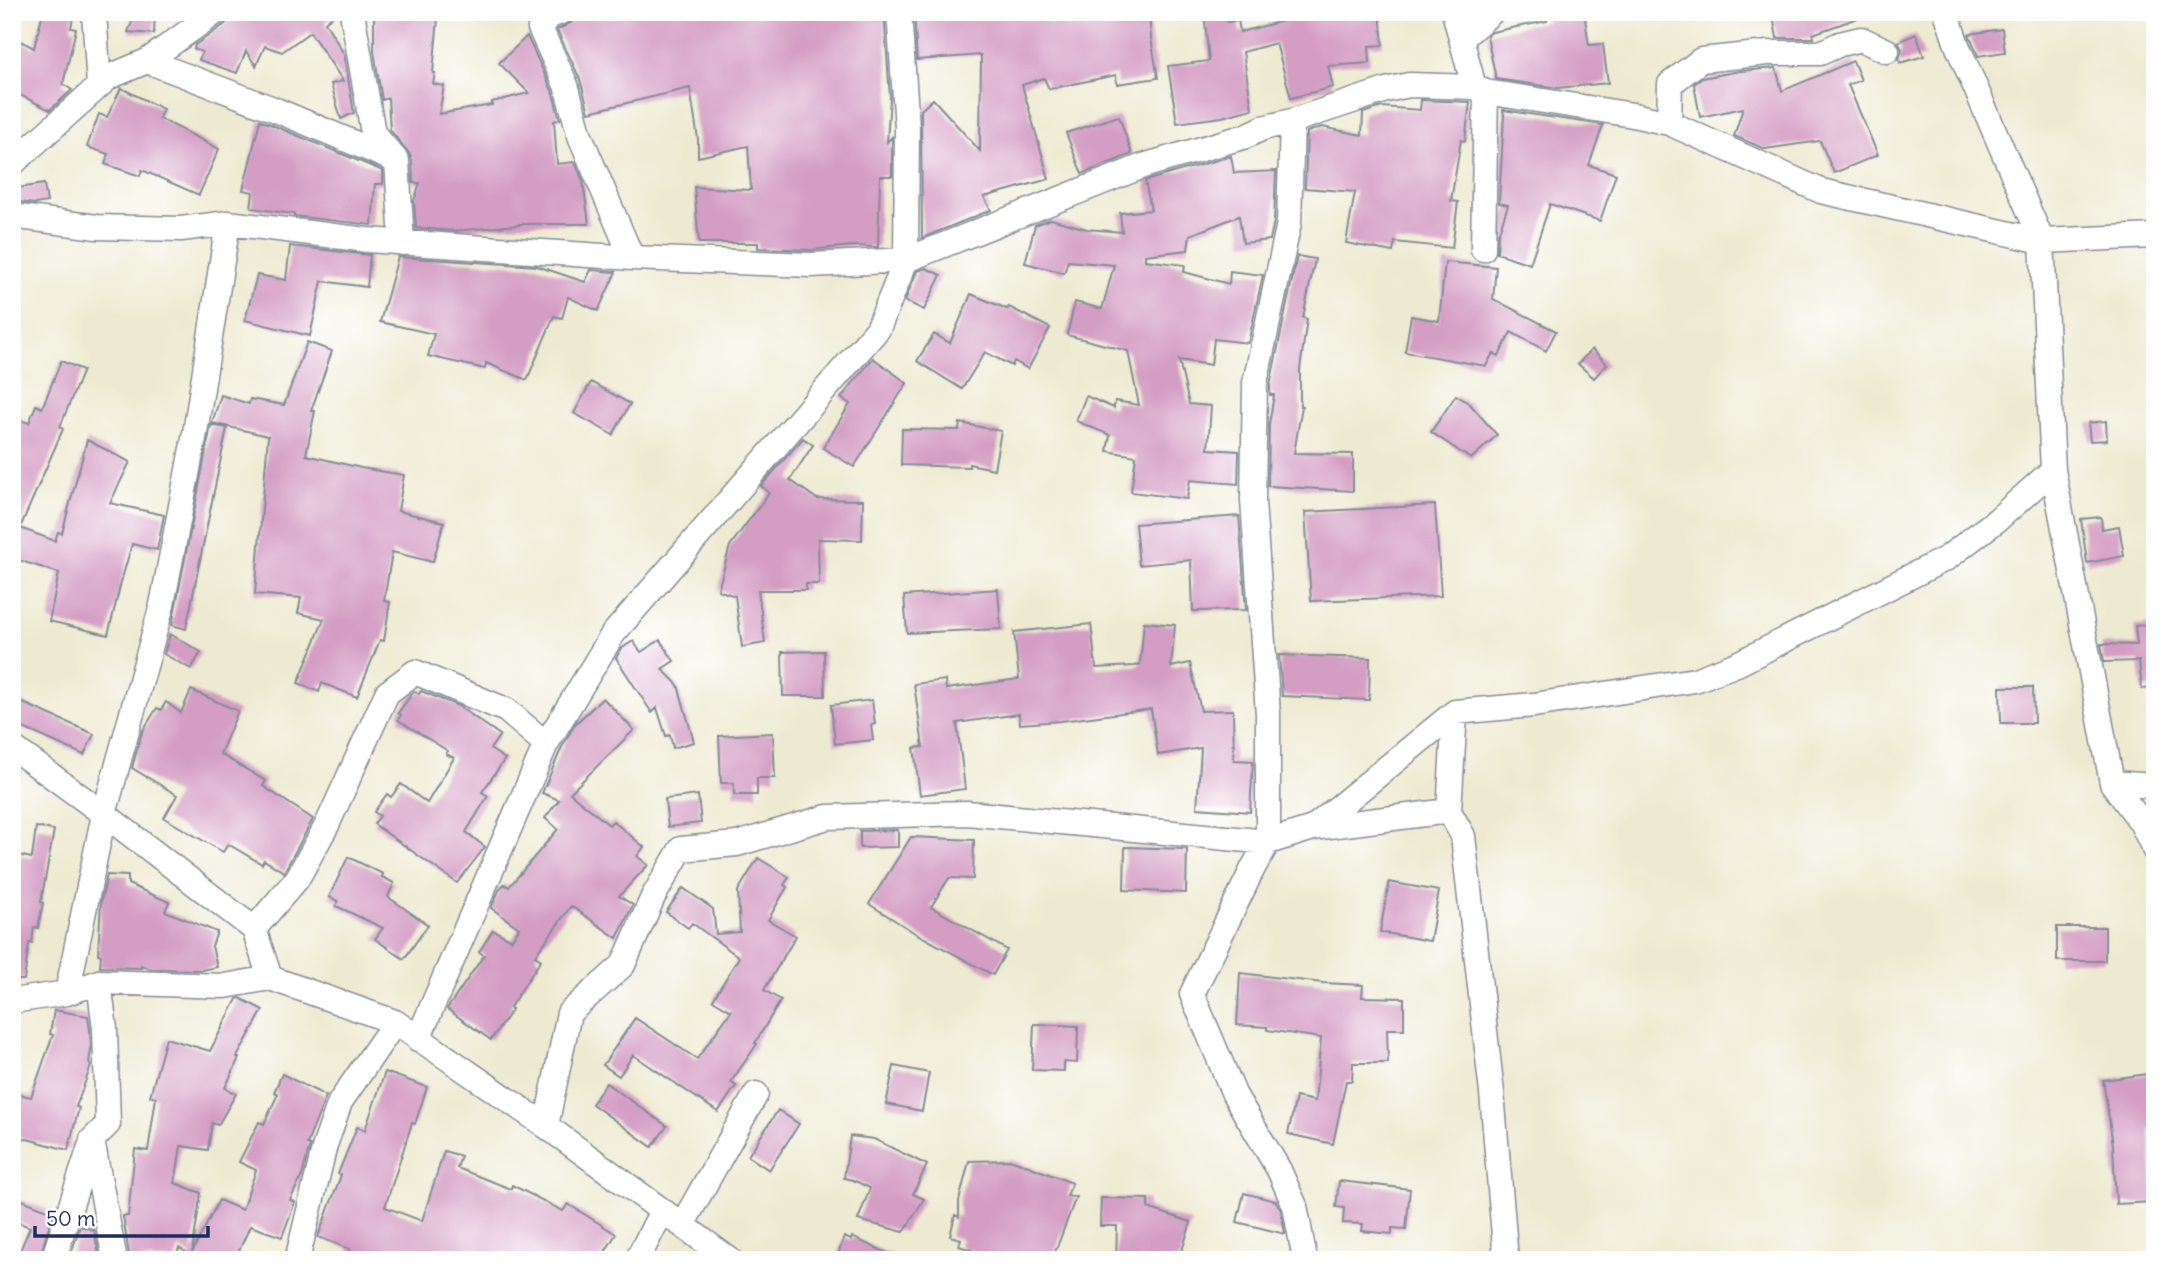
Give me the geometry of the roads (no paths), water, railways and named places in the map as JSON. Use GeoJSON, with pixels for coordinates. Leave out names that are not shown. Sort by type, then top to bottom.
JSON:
{"type":"FeatureCollection","features":[{"type":"Feature","properties":{"kind":"street"},"geometry":{"type":"LineString","coordinates":[[94,12],[99,85]]}},
{"type":"Feature","properties":{"kind":"street"},"geometry":{"type":"LineString","coordinates":[[12,164],[109,77],[147,61],[216,12]]}},
{"type":"Feature","properties":{"kind":"street"},"geometry":{"type":"LineString","coordinates":[[352,12],[373,133],[397,161],[402,243]]}},
{"type":"Feature","properties":{"kind":"street"},"geometry":{"type":"LineString","coordinates":[[561,12],[550,16],[540,28],[566,85],[580,136],[632,258]]}},
{"type":"Feature","properties":{"kind":"street"},"geometry":{"type":"LineString","coordinates":[[418,1039],[546,744],[613,634],[878,329],[905,260],[907,128],[899,12]]}},
{"type":"Feature","properties":{"kind":"street"},"geometry":{"type":"LineString","coordinates":[[1454,12],[1480,90],[1483,249]]}},
{"type":"Feature","properties":{"kind":"street"},"geometry":{"type":"LineString","coordinates":[[1461,39],[1492,12]]}},
{"type":"Feature","properties":{"kind":"street"},"geometry":{"type":"LineString","coordinates":[[1946,12],[1957,45],[2042,241],[2053,470],[2112,783],[2141,822],[2155,851]]}},
{"type":"Feature","properties":{"kind":"street"},"geometry":{"type":"LineString","coordinates":[[1669,123],[1670,84],[1701,60],[1768,53],[1820,53],[1861,39],[1887,51]]}},
{"type":"Feature","properties":{"kind":"street"},"geometry":{"type":"LineString","coordinates":[[147,61],[276,110],[397,161]]}},
{"type":"Feature","properties":{"kind":"street"},"geometry":{"type":"LineString","coordinates":[[12,216],[109,228],[181,229],[228,223],[367,240],[632,258],[811,265],[905,260],[1143,166],[1409,85],[1480,90],[1669,123],[1821,191],[2042,241],[2155,236]]}},
{"type":"Feature","properties":{"kind":"street"},"geometry":{"type":"LineString","coordinates":[[1292,121],[1289,223],[1255,383],[1253,501],[1268,714],[1268,842],[1192,994],[1234,1094],[1279,1170],[1295,1206],[1305,1260]]}},
{"type":"Feature","properties":{"kind":"street"},"geometry":{"type":"LineString","coordinates":[[67,993],[104,814],[162,606],[195,433],[228,223]]}},
{"type":"Feature","properties":{"kind":"street"},"geometry":{"type":"LineString","coordinates":[[1314,828],[1455,712],[1534,705],[1695,680],[1737,664],[1947,558],[1997,520],[2053,470]]}},
{"type":"Feature","properties":{"kind":"street"},"geometry":{"type":"LineString","coordinates":[[254,929],[297,879],[327,825],[387,693],[415,672],[506,710],[546,744]]}},
{"type":"Feature","properties":{"kind":"street"},"geometry":{"type":"LineString","coordinates":[[1455,712],[1449,811],[1463,836],[1492,1093],[1506,1260]]}},
{"type":"Feature","properties":{"kind":"street"},"geometry":{"type":"LineString","coordinates":[[12,747],[254,929],[270,978]]}},
{"type":"Feature","properties":{"kind":"street"},"geometry":{"type":"LineString","coordinates":[[2112,783],[2155,786]]}},
{"type":"Feature","properties":{"kind":"street"},"geometry":{"type":"LineString","coordinates":[[546,1126],[569,1013],[623,965],[653,897],[681,849],[737,844],[827,817],[967,813],[1268,842],[1314,828],[1449,811]]}},
{"type":"Feature","properties":{"kind":"street"},"geometry":{"type":"LineString","coordinates":[[12,1001],[67,993],[99,982],[225,986],[270,978],[395,1023],[546,1126],[730,1260]]}},
{"type":"Feature","properties":{"kind":"street"},"geometry":{"type":"LineString","coordinates":[[53,1260],[92,1140],[108,1124],[105,1029],[99,982]]}},
{"type":"Feature","properties":{"kind":"street"},"geometry":{"type":"LineString","coordinates":[[297,1260],[325,1145],[340,1102],[395,1023]]}},
{"type":"Feature","properties":{"kind":"street"},"geometry":{"type":"LineString","coordinates":[[682,1226],[756,1094]]}},
{"type":"Feature","properties":{"kind":"street"},"geometry":{"type":"LineString","coordinates":[[92,1140],[115,1260]]}},
{"type":"Feature","properties":{"kind":"street"},"geometry":{"type":"LineString","coordinates":[[638,1260],[662,1211]]}}]}
